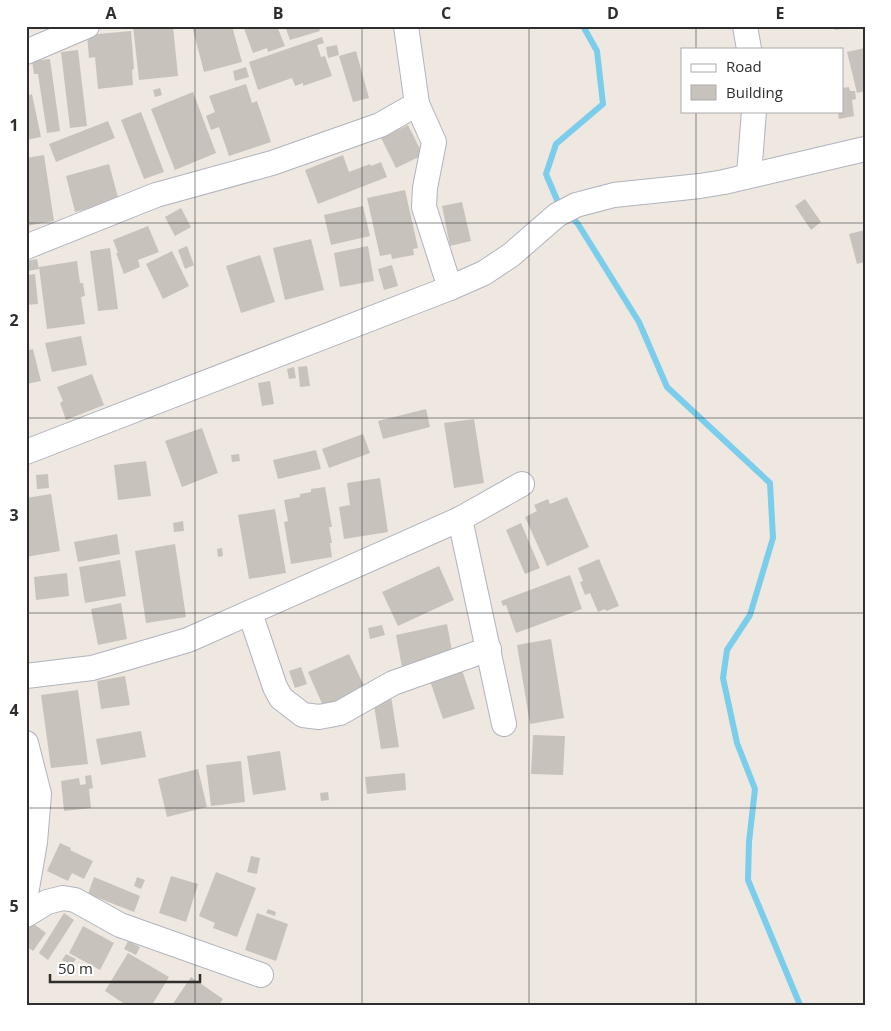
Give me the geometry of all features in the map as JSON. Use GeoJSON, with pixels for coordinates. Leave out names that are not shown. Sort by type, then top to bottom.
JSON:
{"type":"FeatureCollection","features":[{"type":"Feature","properties":{"kind":"street"},"geometry":{"type":"LineString","coordinates":[[26,52],[87,26]]}},
{"type":"Feature","properties":{"kind":"street"},"geometry":{"type":"LineString","coordinates":[[406,26],[416,104],[434,142],[425,188],[424,207],[450,288]]}},
{"type":"Feature","properties":{"kind":"street"},"geometry":{"type":"LineString","coordinates":[[745,26],[749,48]]}},
{"type":"Feature","properties":{"kind":"street"},"geometry":{"type":"LineString","coordinates":[[26,247],[156,195],[272,163],[380,125],[416,104]]}},
{"type":"Feature","properties":{"kind":"street"},"geometry":{"type":"LineString","coordinates":[[749,175],[754,112]]}},
{"type":"Feature","properties":{"kind":"street"},"geometry":{"type":"LineString","coordinates":[[26,452],[450,288],[484,273],[511,255],[567,210],[614,195],[700,186],[865,149]]}},
{"type":"Feature","properties":{"kind":"street"},"geometry":{"type":"LineString","coordinates":[[26,676],[92,668],[188,640],[460,519],[522,484]]}},
{"type":"Feature","properties":{"kind":"street"},"geometry":{"type":"LineString","coordinates":[[460,519],[504,724]]}},
{"type":"Feature","properties":{"kind":"street"},"geometry":{"type":"LineString","coordinates":[[250,613],[275,687],[281,698],[302,714],[319,717],[340,713],[392,683],[489,649]]}},
{"type":"Feature","properties":{"kind":"street"},"geometry":{"type":"LineString","coordinates":[[26,743],[39,794],[36,842],[26,894]]}},
{"type":"Feature","properties":{"kind":"street"},"geometry":{"type":"LineString","coordinates":[[26,915],[47,902],[62,898],[75,900],[120,925],[261,975]]}},
{"type":"Feature","properties":{"kind":"building"},"geometry":{"type":"Polygon","coordinates":[[[133,26],[173,26],[178,76],[139,80],[133,26]]]}},
{"type":"Feature","properties":{"kind":"building"},"geometry":{"type":"Polygon","coordinates":[[[192,26],[232,26],[242,62],[204,72],[192,26]]]}},
{"type":"Feature","properties":{"kind":"building"},"geometry":{"type":"Polygon","coordinates":[[[243,26],[277,26],[285,46],[268,52],[267,48],[253,53],[243,26]]]}},
{"type":"Feature","properties":{"kind":"building"},"geometry":{"type":"Polygon","coordinates":[[[285,26],[319,26],[320,31],[290,40],[285,26]]]}},
{"type":"Feature","properties":{"kind":"building"},"geometry":{"type":"Polygon","coordinates":[[[834,26],[853,26],[853,27],[835,30],[834,26]]]}},
{"type":"Feature","properties":{"kind":"building"},"geometry":{"type":"Polygon","coordinates":[[[131,31],[134,69],[132,70],[133,85],[98,89],[95,57],[89,58],[87,35],[131,31]]]}},
{"type":"Feature","properties":{"kind":"building"},"geometry":{"type":"Polygon","coordinates":[[[322,37],[324,43],[317,45],[321,57],[325,56],[332,76],[303,86],[303,83],[295,86],[292,78],[258,90],[249,62],[322,37]]]}},
{"type":"Feature","properties":{"kind":"building"},"geometry":{"type":"Polygon","coordinates":[[[337,45],[339,55],[328,58],[326,47],[337,45]]]}},
{"type":"Feature","properties":{"kind":"building"},"geometry":{"type":"Polygon","coordinates":[[[865,48],[865,91],[857,93],[847,52],[865,48]]]}},
{"type":"Feature","properties":{"kind":"building"},"geometry":{"type":"Polygon","coordinates":[[[78,50],[87,126],[70,128],[61,52],[78,50]]]}},
{"type":"Feature","properties":{"kind":"building"},"geometry":{"type":"Polygon","coordinates":[[[356,51],[369,98],[353,102],[339,56],[356,51]]]}},
{"type":"Feature","properties":{"kind":"building"},"geometry":{"type":"Polygon","coordinates":[[[50,59],[60,131],[47,133],[38,74],[34,74],[32,61],[50,59]]]}},
{"type":"Feature","properties":{"kind":"building"},"geometry":{"type":"Polygon","coordinates":[[[246,67],[249,77],[235,81],[233,71],[246,67]]]}},
{"type":"Feature","properties":{"kind":"building"},"geometry":{"type":"Polygon","coordinates":[[[246,84],[252,103],[257,101],[271,142],[229,156],[219,127],[211,130],[206,116],[215,112],[209,96],[246,84]]]}},
{"type":"Feature","properties":{"kind":"building"},"geometry":{"type":"Polygon","coordinates":[[[849,87],[850,91],[855,91],[856,99],[852,100],[854,116],[839,119],[838,112],[844,112],[844,88],[849,87]]]}},
{"type":"Feature","properties":{"kind":"building"},"geometry":{"type":"Polygon","coordinates":[[[160,88],[162,95],[155,97],[153,90],[160,88]]]}},
{"type":"Feature","properties":{"kind":"building"},"geometry":{"type":"Polygon","coordinates":[[[193,92],[216,153],[175,170],[151,109],[193,92]]]}},
{"type":"Feature","properties":{"kind":"building"},"geometry":{"type":"Polygon","coordinates":[[[32,94],[41,137],[26,140],[26,96],[32,94]]]}},
{"type":"Feature","properties":{"kind":"building"},"geometry":{"type":"Polygon","coordinates":[[[141,112],[164,172],[144,179],[121,120],[141,112]]]}},
{"type":"Feature","properties":{"kind":"building"},"geometry":{"type":"Polygon","coordinates":[[[108,121],[115,138],[56,162],[49,144],[108,121]]]}},
{"type":"Feature","properties":{"kind":"building"},"geometry":{"type":"Polygon","coordinates":[[[408,125],[423,155],[396,168],[381,138],[408,125]]]}},
{"type":"Feature","properties":{"kind":"building"},"geometry":{"type":"Polygon","coordinates":[[[44,155],[54,221],[26,226],[26,158],[44,155]]]}},
{"type":"Feature","properties":{"kind":"building"},"geometry":{"type":"Polygon","coordinates":[[[343,155],[349,172],[381,162],[387,177],[318,204],[305,170],[343,155]]]}},
{"type":"Feature","properties":{"kind":"building"},"geometry":{"type":"Polygon","coordinates":[[[109,164],[119,201],[75,212],[66,176],[109,164]]]}},
{"type":"Feature","properties":{"kind":"building"},"geometry":{"type":"Polygon","coordinates":[[[405,190],[418,248],[413,249],[414,255],[392,259],[391,254],[380,256],[367,198],[405,190]]]}},
{"type":"Feature","properties":{"kind":"building"},"geometry":{"type":"Polygon","coordinates":[[[805,199],[821,222],[811,230],[795,206],[805,199]]]}},
{"type":"Feature","properties":{"kind":"building"},"geometry":{"type":"Polygon","coordinates":[[[462,202],[471,241],[450,246],[442,206],[462,202]]]}},
{"type":"Feature","properties":{"kind":"building"},"geometry":{"type":"Polygon","coordinates":[[[363,206],[370,236],[331,245],[324,215],[363,206]]]}},
{"type":"Feature","properties":{"kind":"building"},"geometry":{"type":"Polygon","coordinates":[[[181,208],[191,227],[175,236],[165,217],[181,208]]]}},
{"type":"Feature","properties":{"kind":"building"},"geometry":{"type":"Polygon","coordinates":[[[148,226],[159,252],[138,260],[140,267],[124,274],[113,240],[148,226]]]}},
{"type":"Feature","properties":{"kind":"building"},"geometry":{"type":"Polygon","coordinates":[[[865,230],[865,262],[857,264],[849,234],[865,230]]]}},
{"type":"Feature","properties":{"kind":"building"},"geometry":{"type":"Polygon","coordinates":[[[311,239],[324,290],[285,300],[273,248],[311,239]]]}},
{"type":"Feature","properties":{"kind":"building"},"geometry":{"type":"Polygon","coordinates":[[[187,246],[194,265],[185,269],[178,250],[187,246]]]}},
{"type":"Feature","properties":{"kind":"building"},"geometry":{"type":"Polygon","coordinates":[[[368,246],[374,281],[340,287],[334,253],[368,246]]]}},
{"type":"Feature","properties":{"kind":"building"},"geometry":{"type":"Polygon","coordinates":[[[110,248],[118,309],[98,311],[90,251],[110,248]]]}},
{"type":"Feature","properties":{"kind":"building"},"geometry":{"type":"Polygon","coordinates":[[[172,251],[189,286],[163,299],[146,264],[172,251]]]}},
{"type":"Feature","properties":{"kind":"building"},"geometry":{"type":"Polygon","coordinates":[[[260,255],[275,302],[241,313],[226,266],[260,255]]]}},
{"type":"Feature","properties":{"kind":"building"},"geometry":{"type":"Polygon","coordinates":[[[37,259],[39,269],[28,271],[26,261],[37,259]]]}},
{"type":"Feature","properties":{"kind":"building"},"geometry":{"type":"Polygon","coordinates":[[[77,261],[80,283],[83,283],[85,296],[81,297],[85,324],[47,329],[39,267],[77,261]]]}},
{"type":"Feature","properties":{"kind":"building"},"geometry":{"type":"Polygon","coordinates":[[[392,265],[398,286],[384,290],[378,269],[392,265]]]}},
{"type":"Feature","properties":{"kind":"building"},"geometry":{"type":"Polygon","coordinates":[[[35,274],[38,304],[26,305],[26,275],[35,274]]]}},
{"type":"Feature","properties":{"kind":"building"},"geometry":{"type":"Polygon","coordinates":[[[81,336],[87,365],[52,372],[45,343],[81,336]]]}},
{"type":"Feature","properties":{"kind":"building"},"geometry":{"type":"Polygon","coordinates":[[[33,349],[41,381],[26,384],[26,351],[33,349]]]}},
{"type":"Feature","properties":{"kind":"building"},"geometry":{"type":"Polygon","coordinates":[[[307,366],[310,386],[300,387],[298,367],[307,366]]]}},
{"type":"Feature","properties":{"kind":"building"},"geometry":{"type":"Polygon","coordinates":[[[294,367],[296,378],[289,379],[287,369],[294,367]]]}},
{"type":"Feature","properties":{"kind":"building"},"geometry":{"type":"Polygon","coordinates":[[[92,374],[104,405],[66,420],[60,403],[63,401],[57,387],[92,374]]]}},
{"type":"Feature","properties":{"kind":"building"},"geometry":{"type":"Polygon","coordinates":[[[270,381],[274,404],[262,406],[258,383],[270,381]]]}},
{"type":"Feature","properties":{"kind":"building"},"geometry":{"type":"Polygon","coordinates":[[[426,409],[430,427],[383,439],[378,421],[426,409]]]}},
{"type":"Feature","properties":{"kind":"building"},"geometry":{"type":"Polygon","coordinates":[[[474,419],[484,483],[454,488],[444,423],[474,419]]]}},
{"type":"Feature","properties":{"kind":"building"},"geometry":{"type":"Polygon","coordinates":[[[202,428],[218,473],[182,487],[165,441],[202,428]]]}},
{"type":"Feature","properties":{"kind":"building"},"geometry":{"type":"Polygon","coordinates":[[[363,434],[370,453],[329,468],[322,449],[363,434]]]}},
{"type":"Feature","properties":{"kind":"building"},"geometry":{"type":"Polygon","coordinates":[[[316,450],[321,469],[278,479],[273,460],[316,450]]]}},
{"type":"Feature","properties":{"kind":"building"},"geometry":{"type":"Polygon","coordinates":[[[239,454],[240,461],[232,462],[231,455],[239,454]]]}},
{"type":"Feature","properties":{"kind":"building"},"geometry":{"type":"Polygon","coordinates":[[[146,461],[151,496],[118,500],[114,465],[146,461]]]}},
{"type":"Feature","properties":{"kind":"building"},"geometry":{"type":"Polygon","coordinates":[[[48,474],[49,488],[37,489],[36,475],[48,474]]]}},
{"type":"Feature","properties":{"kind":"building"},"geometry":{"type":"Polygon","coordinates":[[[380,478],[388,532],[344,539],[339,507],[350,505],[347,483],[380,478]]]}},
{"type":"Feature","properties":{"kind":"building"},"geometry":{"type":"Polygon","coordinates":[[[325,487],[332,527],[329,527],[332,557],[291,564],[284,522],[288,521],[284,500],[300,497],[300,494],[311,492],[311,489],[325,487]]]}},
{"type":"Feature","properties":{"kind":"building"},"geometry":{"type":"Polygon","coordinates":[[[51,494],[60,551],[26,557],[26,498],[51,494]]]}},
{"type":"Feature","properties":{"kind":"building"},"geometry":{"type":"Polygon","coordinates":[[[567,497],[589,547],[547,566],[525,517],[537,511],[534,505],[548,499],[550,504],[567,497]]]}},
{"type":"Feature","properties":{"kind":"building"},"geometry":{"type":"Polygon","coordinates":[[[275,509],[286,573],[249,579],[238,515],[275,509]]]}},
{"type":"Feature","properties":{"kind":"building"},"geometry":{"type":"Polygon","coordinates":[[[183,521],[184,531],[174,532],[173,523],[183,521]]]}},
{"type":"Feature","properties":{"kind":"building"},"geometry":{"type":"Polygon","coordinates":[[[521,523],[540,568],[525,574],[506,530],[521,523]]]}},
{"type":"Feature","properties":{"kind":"building"},"geometry":{"type":"Polygon","coordinates":[[[117,534],[120,554],[78,562],[74,542],[117,534]]]}},
{"type":"Feature","properties":{"kind":"building"},"geometry":{"type":"Polygon","coordinates":[[[175,544],[186,617],[146,623],[135,551],[175,544]]]}},
{"type":"Feature","properties":{"kind":"building"},"geometry":{"type":"Polygon","coordinates":[[[222,548],[223,556],[218,557],[217,549],[222,548]]]}},
{"type":"Feature","properties":{"kind":"building"},"geometry":{"type":"Polygon","coordinates":[[[599,559],[619,606],[598,612],[590,593],[585,595],[580,582],[583,581],[578,568],[599,559]]]}},
{"type":"Feature","properties":{"kind":"building"},"geometry":{"type":"Polygon","coordinates":[[[120,560],[126,596],[85,603],[79,567],[120,560]]]}},
{"type":"Feature","properties":{"kind":"building"},"geometry":{"type":"Polygon","coordinates":[[[439,566],[454,600],[398,626],[382,592],[439,566]]]}},
{"type":"Feature","properties":{"kind":"building"},"geometry":{"type":"Polygon","coordinates":[[[67,573],[69,596],[36,600],[34,577],[67,573]]]}},
{"type":"Feature","properties":{"kind":"building"},"geometry":{"type":"Polygon","coordinates":[[[570,575],[582,609],[516,633],[506,605],[503,606],[501,601],[570,575]]]}},
{"type":"Feature","properties":{"kind":"building"},"geometry":{"type":"Polygon","coordinates":[[[121,603],[127,639],[98,645],[91,609],[121,603]]]}},
{"type":"Feature","properties":{"kind":"building"},"geometry":{"type":"Polygon","coordinates":[[[447,624],[453,656],[402,667],[396,635],[447,624]]]}},
{"type":"Feature","properties":{"kind":"building"},"geometry":{"type":"Polygon","coordinates":[[[382,625],[385,635],[370,639],[368,628],[382,625]]]}},
{"type":"Feature","properties":{"kind":"building"},"geometry":{"type":"Polygon","coordinates":[[[551,639],[564,718],[530,724],[517,645],[551,639]]]}},
{"type":"Feature","properties":{"kind":"building"},"geometry":{"type":"Polygon","coordinates":[[[349,654],[366,690],[324,708],[308,672],[349,654]]]}},
{"type":"Feature","properties":{"kind":"building"},"geometry":{"type":"Polygon","coordinates":[[[301,667],[307,684],[295,688],[289,671],[301,667]]]}},
{"type":"Feature","properties":{"kind":"building"},"geometry":{"type":"Polygon","coordinates":[[[462,670],[475,709],[443,719],[430,681],[462,670]]]}},
{"type":"Feature","properties":{"kind":"building"},"geometry":{"type":"Polygon","coordinates":[[[125,676],[130,705],[101,709],[97,681],[125,676]]]}},
{"type":"Feature","properties":{"kind":"building"},"geometry":{"type":"Polygon","coordinates":[[[78,690],[88,764],[51,768],[41,695],[78,690]]]}},
{"type":"Feature","properties":{"kind":"building"},"geometry":{"type":"Polygon","coordinates":[[[391,696],[399,747],[381,749],[373,699],[391,696]]]}},
{"type":"Feature","properties":{"kind":"building"},"geometry":{"type":"Polygon","coordinates":[[[141,731],[146,757],[101,765],[96,739],[141,731]]]}},
{"type":"Feature","properties":{"kind":"building"},"geometry":{"type":"Polygon","coordinates":[[[533,735],[565,736],[563,775],[531,774],[533,735]]]}},
{"type":"Feature","properties":{"kind":"building"},"geometry":{"type":"Polygon","coordinates":[[[280,751],[286,790],[253,795],[247,756],[280,751]]]}},
{"type":"Feature","properties":{"kind":"building"},"geometry":{"type":"Polygon","coordinates":[[[241,761],[245,802],[211,806],[206,765],[241,761]]]}},
{"type":"Feature","properties":{"kind":"building"},"geometry":{"type":"Polygon","coordinates":[[[198,769],[207,807],[167,817],[158,779],[198,769]]]}},
{"type":"Feature","properties":{"kind":"building"},"geometry":{"type":"Polygon","coordinates":[[[405,773],[406,790],[367,794],[365,777],[405,773]]]}},
{"type":"Feature","properties":{"kind":"building"},"geometry":{"type":"Polygon","coordinates":[[[91,775],[93,788],[89,789],[91,808],[64,811],[61,781],[79,778],[80,785],[86,784],[85,776],[91,775]]]}},
{"type":"Feature","properties":{"kind":"building"},"geometry":{"type":"Polygon","coordinates":[[[328,792],[329,800],[321,801],[320,793],[328,792]]]}},
{"type":"Feature","properties":{"kind":"building"},"geometry":{"type":"Polygon","coordinates":[[[60,843],[93,861],[84,879],[72,873],[68,881],[47,871],[60,843]]]}},
{"type":"Feature","properties":{"kind":"building"},"geometry":{"type":"Polygon","coordinates":[[[251,856],[260,858],[257,874],[247,872],[251,856]]]}},
{"type":"Feature","properties":{"kind":"building"},"geometry":{"type":"Polygon","coordinates":[[[216,872],[256,888],[237,937],[213,928],[215,923],[199,916],[216,872]]]}},
{"type":"Feature","properties":{"kind":"building"},"geometry":{"type":"Polygon","coordinates":[[[171,876],[198,884],[186,922],[159,913],[171,876]]]}},
{"type":"Feature","properties":{"kind":"building"},"geometry":{"type":"Polygon","coordinates":[[[94,877],[140,896],[134,912],[88,894],[94,877]]]}},
{"type":"Feature","properties":{"kind":"building"},"geometry":{"type":"Polygon","coordinates":[[[137,877],[145,880],[141,889],[134,886],[137,877]]]}},
{"type":"Feature","properties":{"kind":"building"},"geometry":{"type":"Polygon","coordinates":[[[268,909],[276,912],[275,916],[266,913],[268,909]]]}},
{"type":"Feature","properties":{"kind":"building"},"geometry":{"type":"Polygon","coordinates":[[[64,913],[74,920],[48,960],[39,953],[64,913]]]}},
{"type":"Feature","properties":{"kind":"building"},"geometry":{"type":"Polygon","coordinates":[[[257,913],[288,924],[276,961],[245,950],[257,913]]]}},
{"type":"Feature","properties":{"kind":"building"},"geometry":{"type":"Polygon","coordinates":[[[27,919],[46,933],[33,951],[26,946],[27,919]]]}},
{"type":"Feature","properties":{"kind":"building"},"geometry":{"type":"Polygon","coordinates":[[[83,926],[114,943],[100,970],[69,953],[83,926]]]}},
{"type":"Feature","properties":{"kind":"building"},"geometry":{"type":"Polygon","coordinates":[[[128,941],[140,947],[136,955],[124,949],[128,941]]]}},
{"type":"Feature","properties":{"kind":"building"},"geometry":{"type":"Polygon","coordinates":[[[128,953],[169,977],[152,1005],[126,1005],[105,991],[128,953]]]}},
{"type":"Feature","properties":{"kind":"building"},"geometry":{"type":"Polygon","coordinates":[[[66,954],[76,959],[72,965],[62,960],[66,954]]]}},
{"type":"Feature","properties":{"kind":"building"},"geometry":{"type":"Polygon","coordinates":[[[191,977],[223,999],[219,1005],[172,1005],[191,977]]]}},
{"type":"Feature","properties":{"kind":"waterway"},"geometry":{"type":"LineString","coordinates":[[562,206],[557,200],[546,174],[556,144],[603,104],[597,51],[583,26]]}},
{"type":"Feature","properties":{"kind":"waterway"},"geometry":{"type":"LineString","coordinates":[[569,214],[578,224],[639,322],[667,387],[770,483],[773,538],[750,615],[727,650],[723,678],[737,743],[755,789],[749,842],[748,880],[800,1005]]}}]}
